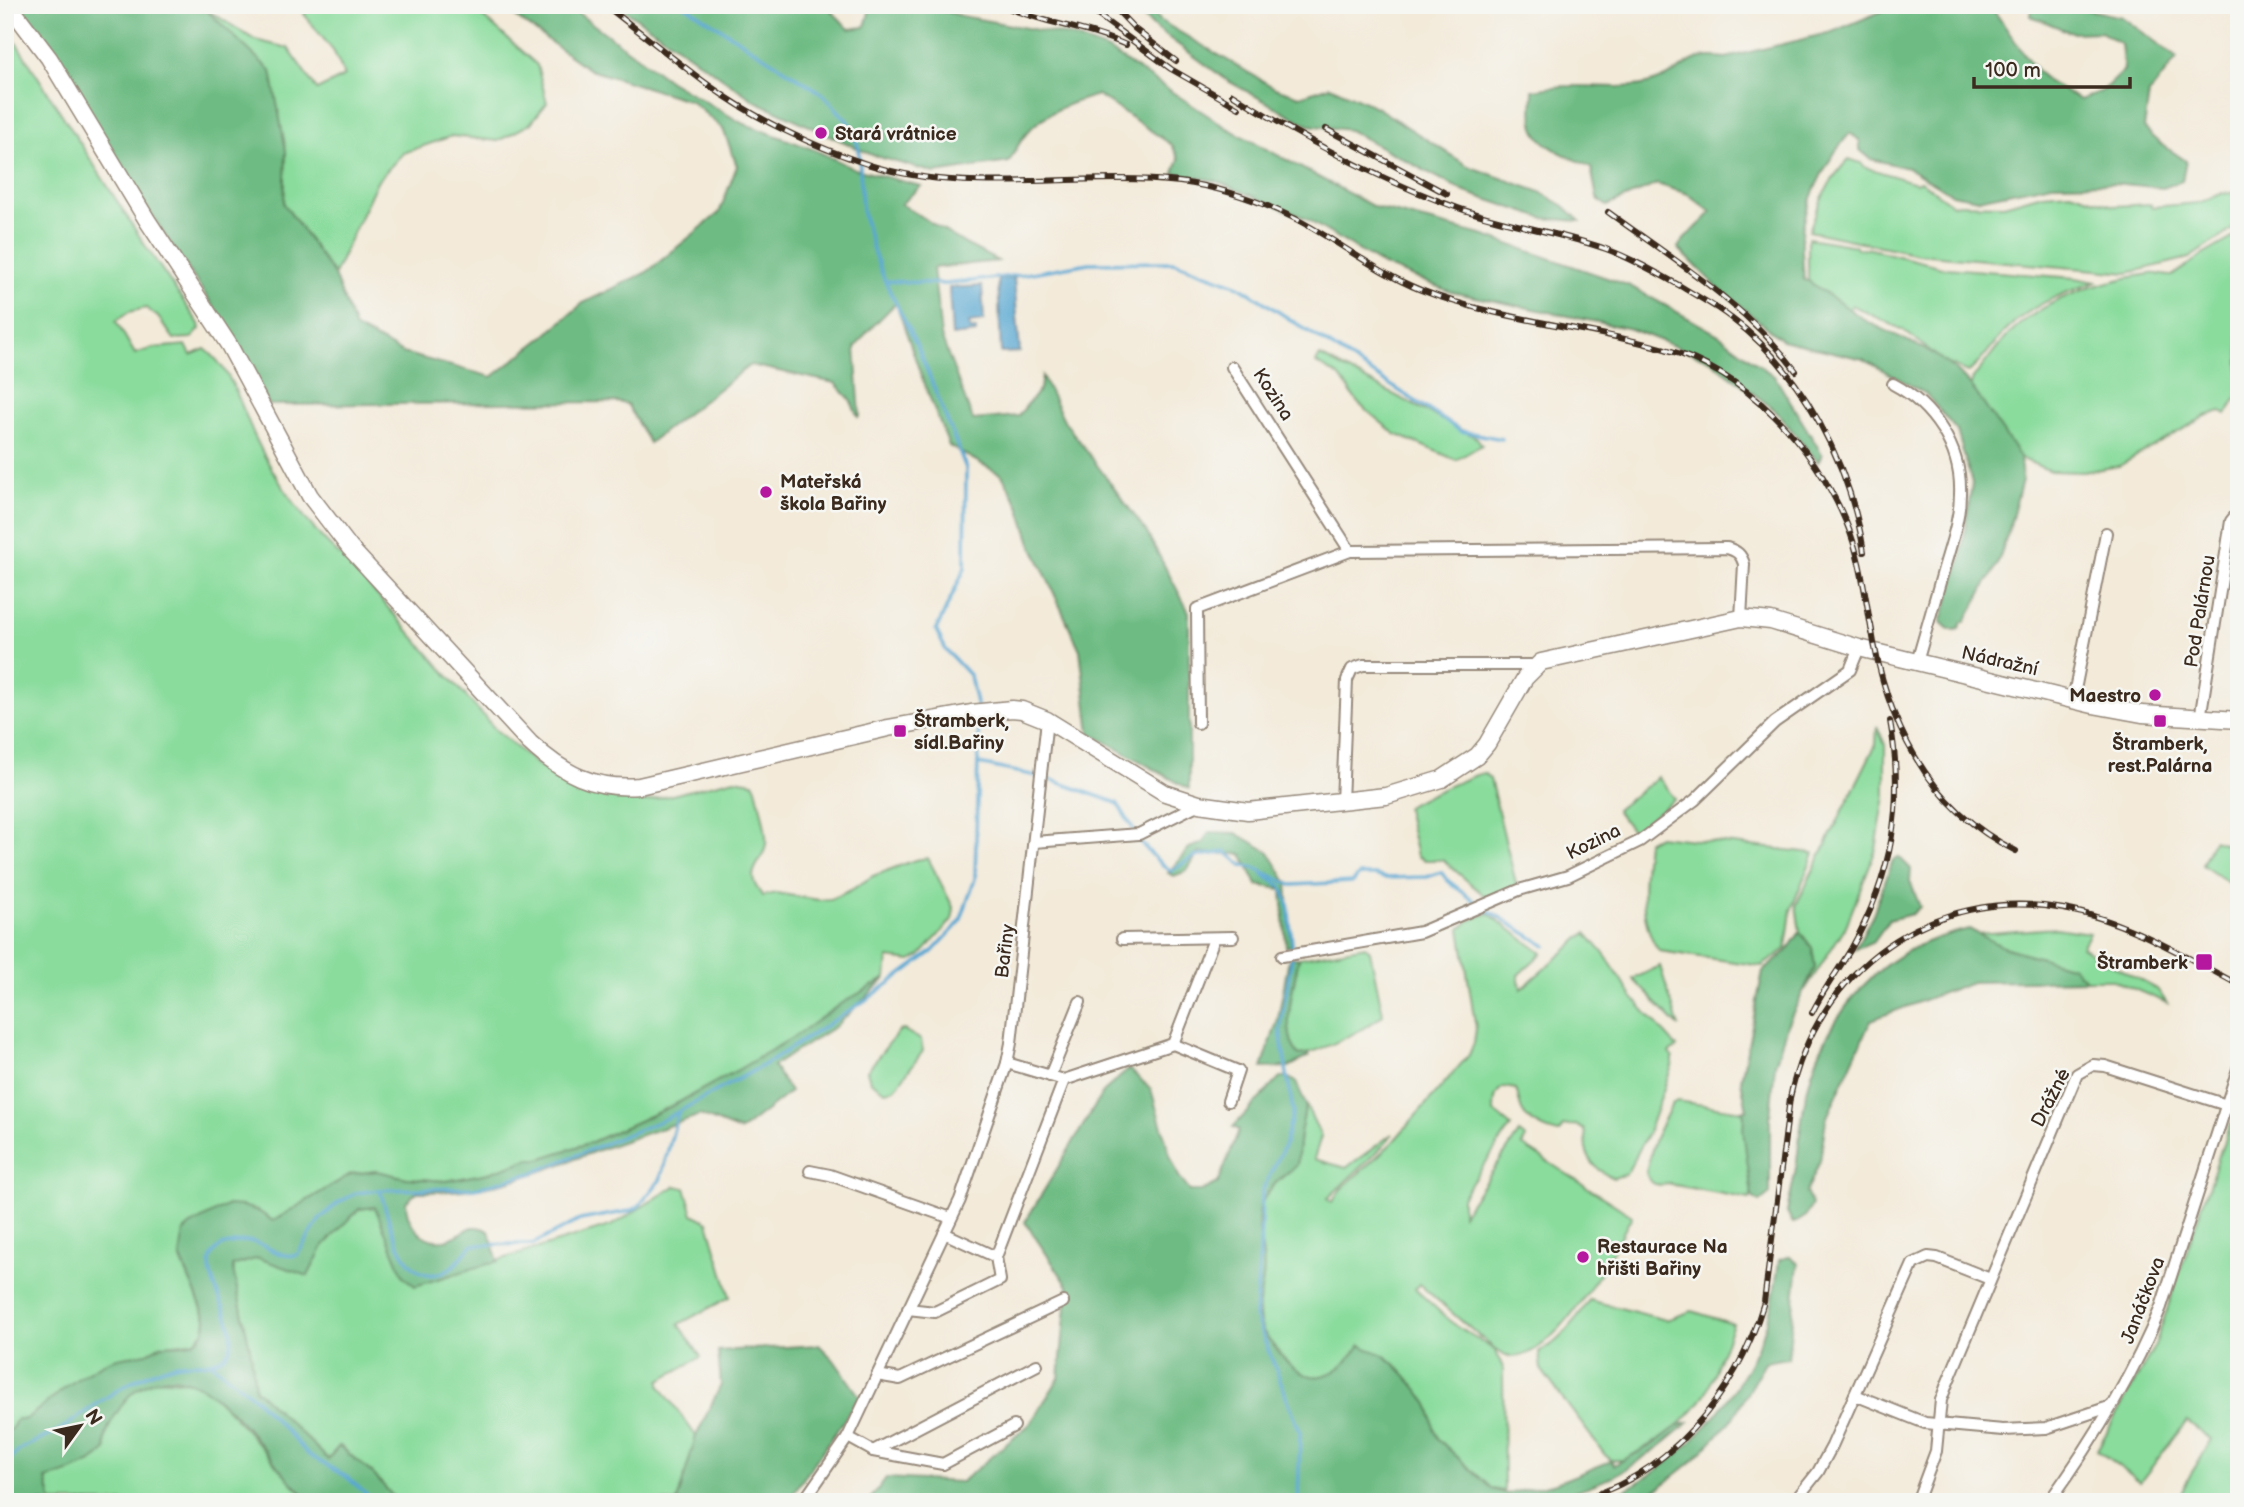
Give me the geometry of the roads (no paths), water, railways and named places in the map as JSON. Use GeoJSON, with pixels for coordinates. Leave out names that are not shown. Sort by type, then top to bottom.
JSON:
{"type":"FeatureCollection","features":[{"type":"Feature","properties":{"kind":"main road"},"geometry":{"type":"LineString","coordinates":[[9,5],[49,58],[147,220],[229,345],[310,496],[350,548],[530,743],[574,776],[593,783],[639,786],[888,728],[979,712],[1022,710],[1047,720],[1166,793],[1199,804],[1248,811],[1342,802],[1416,789],[1442,779],[1464,766],[1487,744],[1520,685],[1537,664],[1741,618],[1772,621],[1859,648]]}},
{"type":"Feature","properties":{"kind":"main road","name":"Nádražní"},"geometry":{"type":"LineString","coordinates":[[1859,648],[2142,714],[2239,720]]}},
{"type":"Feature","properties":{"kind":"street","name":"Kozina"},"geometry":{"type":"LineString","coordinates":[[1232,367],[1350,551]]}},
{"type":"Feature","properties":{"kind":"street"},"geometry":{"type":"LineString","coordinates":[[1893,384],[1916,397],[1936,420],[1951,449],[1960,482],[1953,535],[1917,662]]}},
{"type":"Feature","properties":{"kind":"street","name":"Pod Palárnou"},"geometry":{"type":"LineString","coordinates":[[2200,719],[2231,521],[2239,511]]}},
{"type":"Feature","properties":{"kind":"street"},"geometry":{"type":"LineString","coordinates":[[2073,700],[2106,533]]}},
{"type":"Feature","properties":{"kind":"street"},"geometry":{"type":"LineString","coordinates":[[1198,723],[1197,609],[1350,551],[1727,548],[1737,551],[1744,564],[1741,618]]}},
{"type":"Feature","properties":{"kind":"street","name":"Kozina"},"geometry":{"type":"LineString","coordinates":[[1282,956],[1421,932],[1519,890],[1569,876],[1640,841],[1695,800],[1776,722],[1850,670],[1859,648]]}},
{"type":"Feature","properties":{"kind":"street"},"geometry":{"type":"LineString","coordinates":[[1342,802],[1347,680],[1352,670],[1363,665],[1537,664]]}},
{"type":"Feature","properties":{"kind":"street","name":"Bařiny"},"geometry":{"type":"LineString","coordinates":[[803,1502],[848,1437],[951,1218],[977,1153],[1007,1063],[1047,720]]}},
{"type":"Feature","properties":{"kind":"street"},"geometry":{"type":"LineString","coordinates":[[1034,842],[1139,834],[1199,804]]}},
{"type":"Feature","properties":{"kind":"street"},"geometry":{"type":"LineString","coordinates":[[1122,939],[1233,937]]}},
{"type":"Feature","properties":{"kind":"street"},"geometry":{"type":"LineString","coordinates":[[1173,1044],[1214,939]]}},
{"type":"Feature","properties":{"kind":"street"},"geometry":{"type":"LineString","coordinates":[[1050,1076],[1080,1002]]}},
{"type":"Feature","properties":{"kind":"street"},"geometry":{"type":"LineString","coordinates":[[1007,1063],[1064,1080],[1173,1044],[1238,1071],[1227,1101]]}},
{"type":"Feature","properties":{"kind":"street","name":"Drážné"},"geometry":{"type":"LineString","coordinates":[[1917,1502],[1936,1451],[1941,1400],[2077,1074],[2093,1065],[2105,1066],[2227,1105]]}},
{"type":"Feature","properties":{"kind":"street"},"geometry":{"type":"LineString","coordinates":[[2239,1066],[2227,1105],[2239,1109]]}},
{"type":"Feature","properties":{"kind":"street"},"geometry":{"type":"LineString","coordinates":[[908,1309],[935,1312],[1000,1280],[996,1257],[1064,1080]]}},
{"type":"Feature","properties":{"kind":"street","name":"Janáčkova"},"geometry":{"type":"LineString","coordinates":[[2049,1502],[2112,1406],[2148,1339],[2227,1105]]}},
{"type":"Feature","properties":{"kind":"street"},"geometry":{"type":"LineString","coordinates":[[810,1171],[830,1175],[951,1218]]}},
{"type":"Feature","properties":{"kind":"street"},"geometry":{"type":"LineString","coordinates":[[944,1233],[996,1257]]}},
{"type":"Feature","properties":{"kind":"street"},"geometry":{"type":"LineString","coordinates":[[1794,1502],[1818,1472],[1913,1264],[1928,1257],[1937,1258],[1990,1279]]}},
{"type":"Feature","properties":{"kind":"street"},"geometry":{"type":"LineString","coordinates":[[877,1375],[900,1379],[1063,1302]]}},
{"type":"Feature","properties":{"kind":"street"},"geometry":{"type":"LineString","coordinates":[[873,1451],[1037,1365]]}},
{"type":"Feature","properties":{"kind":"street"},"geometry":{"type":"LineString","coordinates":[[1855,1395],[1913,1420],[1957,1428],[2022,1431],[2046,1428],[2112,1406]]}},
{"type":"Feature","properties":{"kind":"street"},"geometry":{"type":"LineString","coordinates":[[848,1437],[873,1451],[943,1464],[1014,1426]]}},
{"type":"Feature","properties":{"kind":"water"},"geometry":{"type":"Polygon","coordinates":[[[1014,278],[1020,352],[1001,353],[998,279],[1014,278]]]}},
{"type":"Feature","properties":{"kind":"water"},"geometry":{"type":"Polygon","coordinates":[[[982,286],[984,321],[969,323],[970,329],[976,329],[976,333],[952,336],[949,288],[982,286]]]}},
{"type":"Feature","properties":{"kind":"waterway"},"geometry":{"type":"LineString","coordinates":[[684,5],[823,94],[852,126],[859,150],[862,210],[874,253],[919,350],[966,468],[965,568],[936,630],[946,650],[970,676],[977,708]]}},
{"type":"Feature","properties":{"kind":"waterway"},"geometry":{"type":"LineString","coordinates":[[885,281],[946,284],[1089,263],[1174,262],[1239,286],[1461,431],[1502,439]]}},
{"type":"Feature","properties":{"kind":"waterway"},"geometry":{"type":"LineString","coordinates":[[5,1465],[24,1447],[59,1431],[143,1376],[174,1365],[210,1363],[221,1358],[230,1349],[232,1337],[229,1323],[212,1278],[210,1265],[213,1254],[220,1247],[247,1241],[284,1255],[297,1255],[320,1219],[338,1203],[356,1193],[475,1188],[533,1173],[665,1119],[766,1064],[869,998],[932,952],[960,922],[975,879],[979,716]]}},
{"type":"Feature","properties":{"kind":"waterway"},"geometry":{"type":"LineString","coordinates":[[979,764],[1046,778],[1117,803],[1134,830]]}},
{"type":"Feature","properties":{"kind":"waterway"},"geometry":{"type":"LineString","coordinates":[[1138,840],[1171,871],[1194,857],[1226,852],[1242,865],[1254,868]]}},
{"type":"Feature","properties":{"kind":"waterway"},"geometry":{"type":"LineString","coordinates":[[1253,867],[1291,885],[1353,882],[1359,875],[1384,878],[1427,877],[1441,872],[1447,880],[1477,903]]}},
{"type":"Feature","properties":{"kind":"waterway"},"geometry":{"type":"LineString","coordinates":[[1263,874],[1282,887],[1288,903],[1293,952]]}},
{"type":"Feature","properties":{"kind":"waterway"},"geometry":{"type":"LineString","coordinates":[[1485,908],[1546,946]]}},
{"type":"Feature","properties":{"kind":"waterway"},"geometry":{"type":"LineString","coordinates":[[1292,957],[1280,1031],[1293,1111],[1285,1144],[1262,1191],[1255,1316],[1300,1431],[1298,1502]]}},
{"type":"Feature","properties":{"kind":"waterway"},"geometry":{"type":"LineString","coordinates":[[380,1190],[401,1250],[421,1272],[434,1274],[452,1267],[472,1245],[533,1244],[580,1220],[630,1211],[638,1207],[660,1180],[678,1113]]}},
{"type":"Feature","properties":{"kind":"waterway"},"geometry":{"type":"LineString","coordinates":[[210,1362],[255,1398],[309,1455],[348,1478],[375,1502]]}},
{"type":"Feature","properties":{"kind":"railway"},"geometry":{"type":"LineString","coordinates":[[605,5],[725,97],[806,141],[870,165],[947,180],[985,182],[1141,179],[1210,187],[1268,206],[1296,219],[1388,274],[1421,290],[1481,309],[1635,341],[1695,360],[1723,375],[1749,394],[1774,416],[1816,466],[1851,535],[1872,633]]}},
{"type":"Feature","properties":{"kind":"railway"},"geometry":{"type":"LineString","coordinates":[[1001,5],[1126,45]]}},
{"type":"Feature","properties":{"kind":"railway"},"geometry":{"type":"LineString","coordinates":[[1084,5],[1171,69],[1239,108]]}},
{"type":"Feature","properties":{"kind":"railway"},"geometry":{"type":"LineString","coordinates":[[1112,5],[1135,29],[1176,61]]}},
{"type":"Feature","properties":{"kind":"railway"},"geometry":{"type":"LineString","coordinates":[[1232,94],[1286,127],[1399,185],[1476,214],[1588,243],[1616,253],[1725,314],[1757,340],[1780,365],[1819,422],[1847,486],[1864,552]]}},
{"type":"Feature","properties":{"kind":"railway"},"geometry":{"type":"LineString","coordinates":[[1326,129],[1447,194]]}},
{"type":"Feature","properties":{"kind":"railway"},"geometry":{"type":"LineString","coordinates":[[1608,212],[1732,304],[1777,347],[1796,371]]}},
{"type":"Feature","properties":{"kind":"railway"},"geometry":{"type":"LineString","coordinates":[[1871,625],[1887,694],[1915,757],[1935,785],[1958,810],[1985,833],[2016,851]]}},
{"type":"Feature","properties":{"kind":"railway"},"geometry":{"type":"LineString","coordinates":[[1812,1013],[1865,922],[1885,867],[1892,839],[1896,781],[1890,721]]}},
{"type":"Feature","properties":{"kind":"railway"},"geometry":{"type":"LineString","coordinates":[[1570,1502],[1605,1491],[1637,1475],[1667,1453],[1693,1428],[1736,1369],[1764,1302],[1790,1098],[1804,1052],[1825,1011],[1854,975],[1888,946],[1927,924],[1970,910],[2016,905],[2064,909],[2110,921],[2132,930],[2239,985]]}},
{"type":"Feature","properties":{"kind":"place","name":"Stará vrátnice"},"geometry":{"type":"Point","coordinates":[821,133]}},
{"type":"Feature","properties":{"kind":"place","name":"Mateřská škola Bařiny"},"geometry":{"type":"Point","coordinates":[766,492]}},
{"type":"Feature","properties":{"kind":"place","name":"Maestro"},"geometry":{"type":"Point","coordinates":[2155,695]}},
{"type":"Feature","properties":{"kind":"place","name":"Štramberk, rest.Palárna"},"geometry":{"type":"Point","coordinates":[2160,721]}},
{"type":"Feature","properties":{"kind":"place","name":"Štramberk, sídl.Bařiny"},"geometry":{"type":"Point","coordinates":[900,731]}},
{"type":"Feature","properties":{"kind":"place","name":"Štramberk"},"geometry":{"type":"Point","coordinates":[2204,962]}},
{"type":"Feature","properties":{"kind":"place","name":"Restaurace Na hřišti Bařiny"},"geometry":{"type":"Point","coordinates":[1583,1257]}}]}
